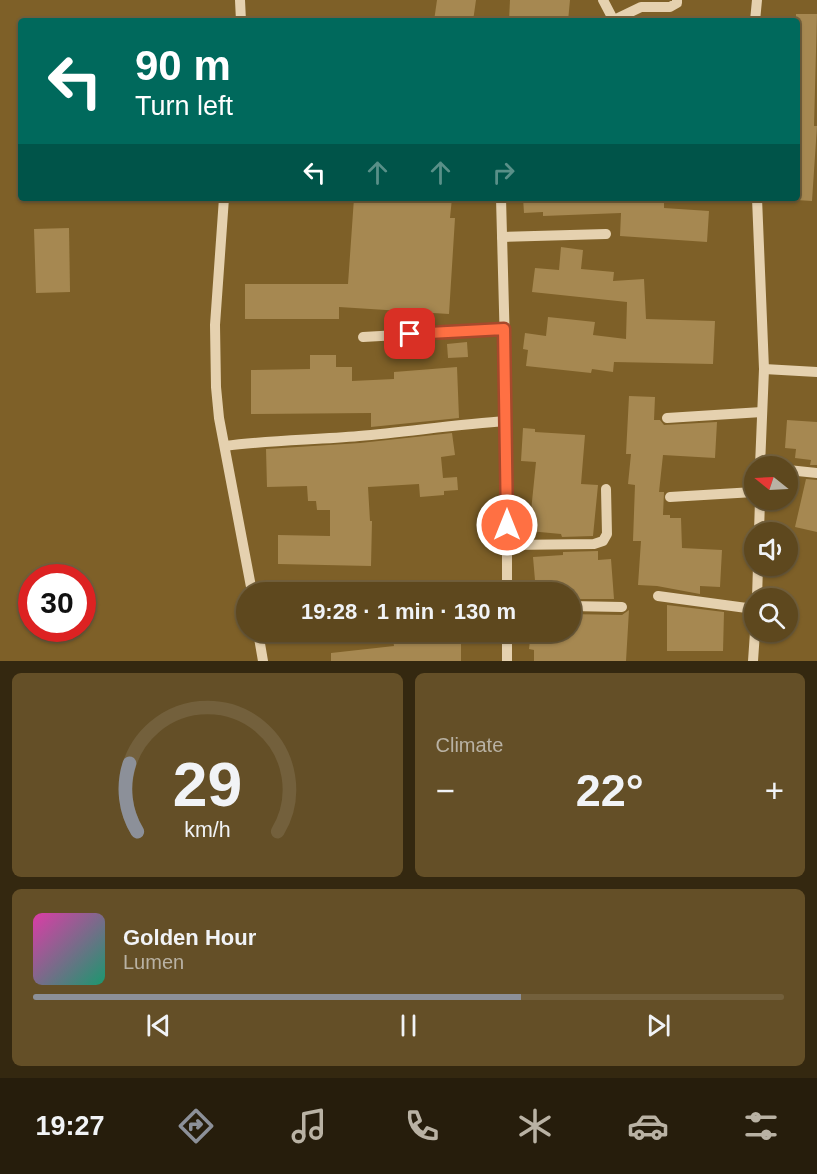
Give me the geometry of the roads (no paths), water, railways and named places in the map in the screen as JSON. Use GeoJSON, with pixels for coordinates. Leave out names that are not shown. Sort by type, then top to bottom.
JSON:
{"type":"FeatureCollection","features":[{"type":"Feature","properties":{"kind":"street"},"geometry":{"type":"LineString","coordinates":[[240,0],[241,18]]}},
{"type":"Feature","properties":{"kind":"street"},"geometry":{"type":"LineString","coordinates":[[603,0],[613,18]]}},
{"type":"Feature","properties":{"kind":"street"},"geometry":{"type":"LineString","coordinates":[[618,18],[641,7],[670,7],[678,0]]}},
{"type":"Feature","properties":{"kind":"street"},"geometry":{"type":"LineString","coordinates":[[755,18],[757,0]]}},
{"type":"Feature","properties":{"kind":"street"},"geometry":{"type":"LineString","coordinates":[[224,201],[215,325],[216,387],[219,418],[250,582]]}},
{"type":"Feature","properties":{"kind":"street"},"geometry":{"type":"LineString","coordinates":[[501,201],[507,421],[507,582]]}},
{"type":"Feature","properties":{"kind":"street"},"geometry":{"type":"LineString","coordinates":[[757,201],[764,369],[760,456]]}},
{"type":"Feature","properties":{"kind":"street"},"geometry":{"type":"LineString","coordinates":[[502,237],[606,234]]}},
{"type":"Feature","properties":{"kind":"street"},"geometry":{"type":"LineString","coordinates":[[363,337],[504,329]]}},
{"type":"Feature","properties":{"kind":"street"},"geometry":{"type":"LineString","coordinates":[[764,369],[817,372]]}},
{"type":"Feature","properties":{"kind":"street"},"geometry":{"type":"LineString","coordinates":[[667,418],[762,412]]}},
{"type":"Feature","properties":{"kind":"street"},"geometry":{"type":"LineString","coordinates":[[225,446],[507,421]]}},
{"type":"Feature","properties":{"kind":"street"},"geometry":{"type":"LineString","coordinates":[[798,472],[817,473]]}},
{"type":"Feature","properties":{"kind":"street"},"geometry":{"type":"LineString","coordinates":[[507,545],[594,544],[603,541],[607,534],[606,489]]}},
{"type":"Feature","properties":{"kind":"street"},"geometry":{"type":"LineString","coordinates":[[670,497],[744,493]]}},
{"type":"Feature","properties":{"kind":"street"},"geometry":{"type":"LineString","coordinates":[[658,596],[744,608]]}},
{"type":"Feature","properties":{"kind":"street"},"geometry":{"type":"LineString","coordinates":[[581,606],[622,607]]}},
{"type":"Feature","properties":{"kind":"street"},"geometry":{"type":"LineString","coordinates":[[260,642],[263,661]]}},
{"type":"Feature","properties":{"kind":"street"},"geometry":{"type":"LineString","coordinates":[[507,642],[507,661]]}},
{"type":"Feature","properties":{"kind":"street"},"geometry":{"type":"LineString","coordinates":[[753,661],[754,642]]}}]}
